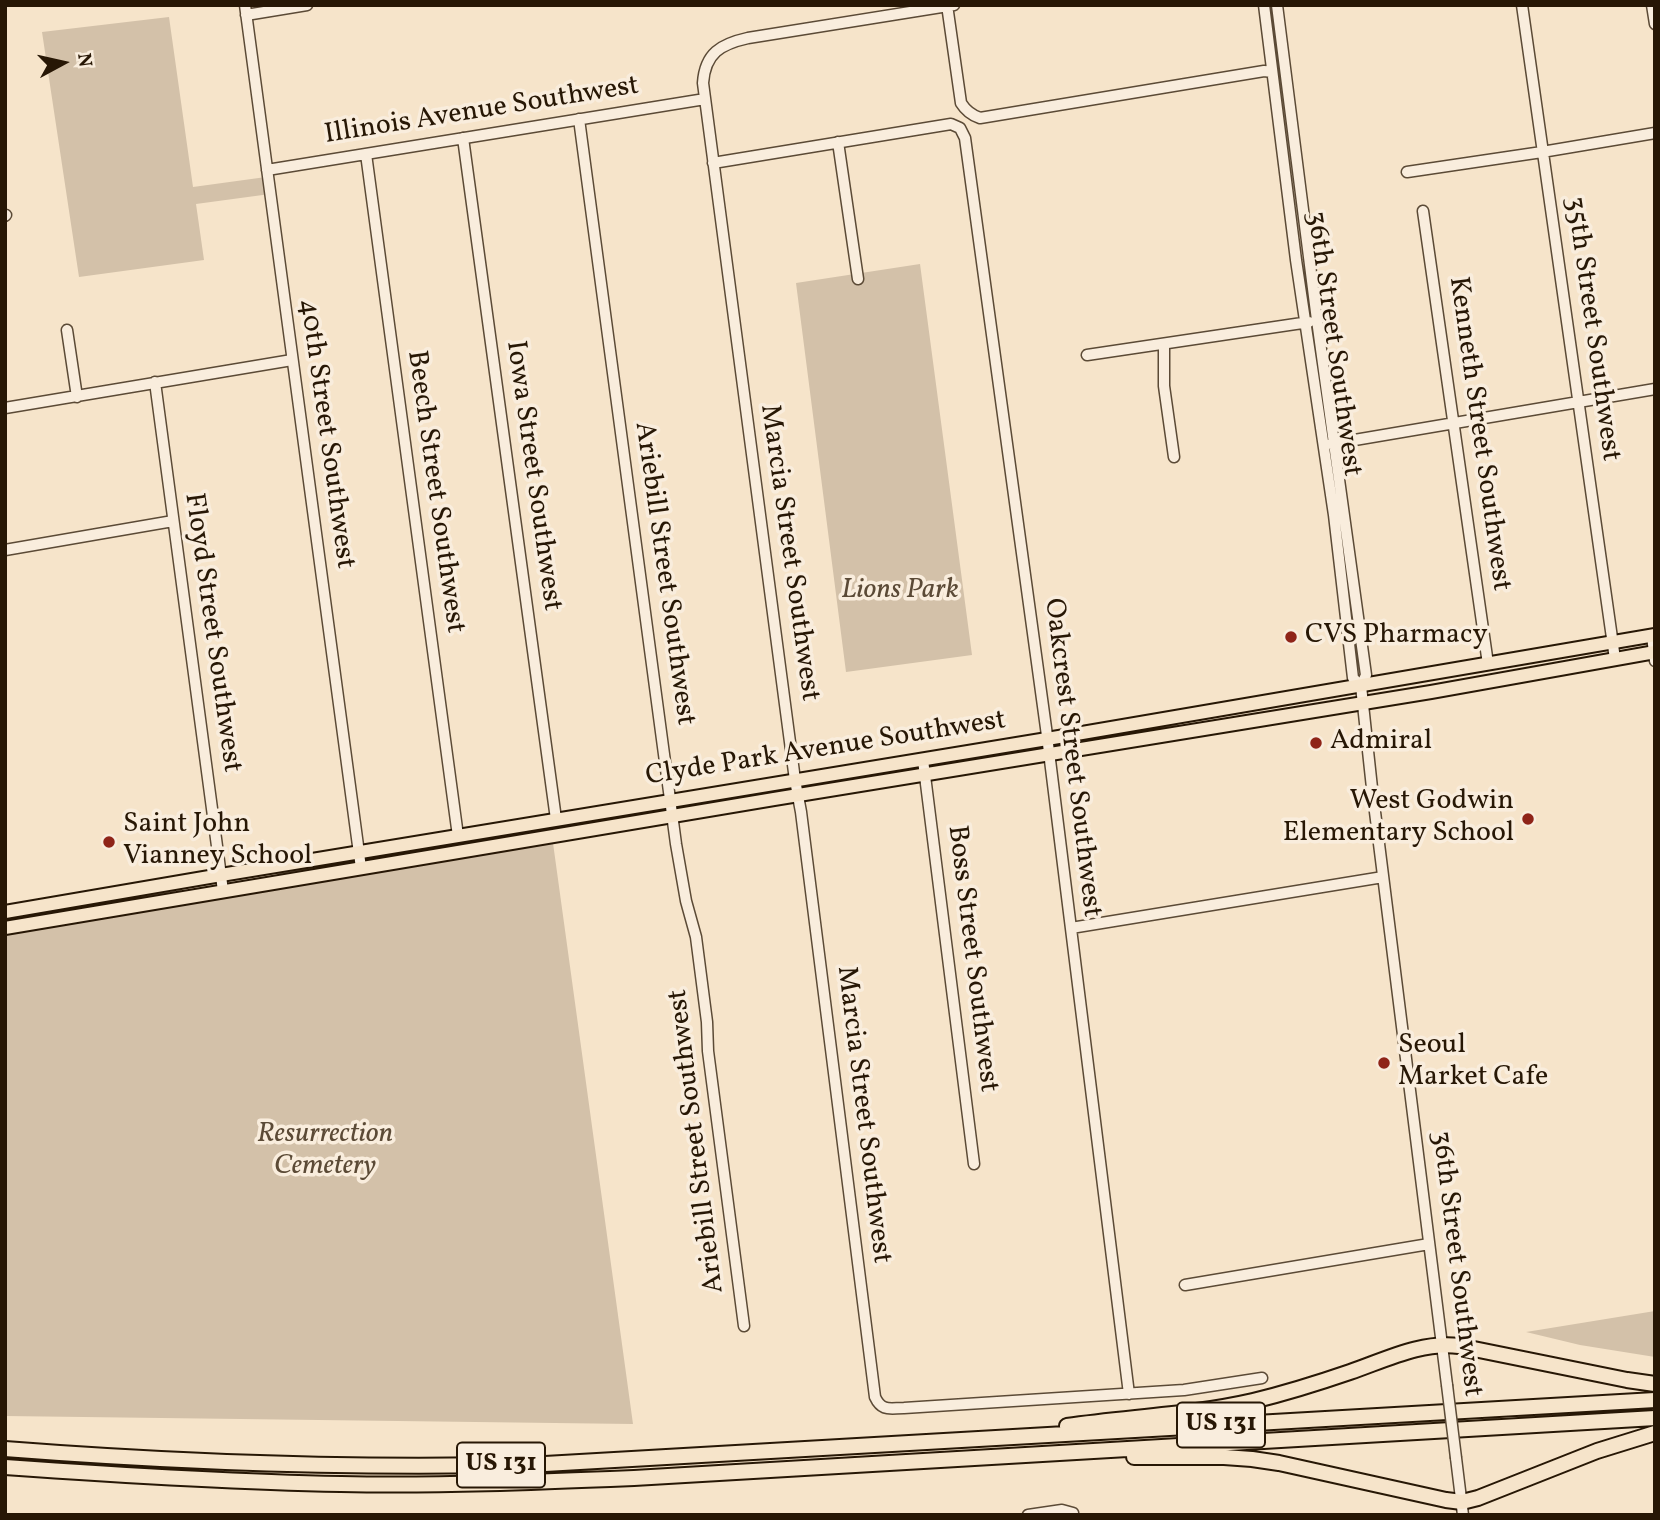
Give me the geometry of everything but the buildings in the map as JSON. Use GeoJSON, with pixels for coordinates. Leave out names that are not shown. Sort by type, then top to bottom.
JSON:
{"type":"FeatureCollection","features":[{"type":"Feature","properties":{"kind":"highway"},"geometry":{"type":"LineString","coordinates":[[990,1439],[1239,1404],[1318,1383],[1416,1349],[1442,1345],[1655,1384]]}},
{"type":"Feature","properties":{"kind":"highway","name":"US 131"},"geometry":{"type":"LineString","coordinates":[[8,1449],[284,1465],[545,1464],[1655,1400]]}},
{"type":"Feature","properties":{"kind":"highway","name":"US 131"},"geometry":{"type":"LineString","coordinates":[[5,1467],[247,1481],[463,1484],[634,1478],[1655,1418]]}},
{"type":"Feature","properties":{"kind":"highway"},"geometry":{"type":"LineString","coordinates":[[1026,1455],[1252,1459],[1446,1500],[1462,1508],[1478,1498],[1597,1451],[1655,1433]]}},
{"type":"Feature","properties":{"kind":"highway"},"geometry":{"type":"LineString","coordinates":[[5,1472],[79,1472]]}},
{"type":"Feature","properties":{"kind":"main road","name":"Clyde Park Avenue Southwest"},"geometry":{"type":"LineString","coordinates":[[5,912],[1653,636]]}},
{"type":"Feature","properties":{"kind":"main road","name":"Clyde Park Avenue Southwest"},"geometry":{"type":"LineString","coordinates":[[5,928],[1615,659],[1654,655]]}},
{"type":"Feature","properties":{"kind":"street"},"geometry":{"type":"LineString","coordinates":[[246,10],[307,5]]}},
{"type":"Feature","properties":{"kind":"street","name":"36th Street Southwest"},"geometry":{"type":"LineString","coordinates":[[1264,5],[1305,323],[1329,444],[1366,675],[1361,686],[1383,877],[1462,1508]]}},
{"type":"Feature","properties":{"kind":"street","name":"36th Street Southwest"},"geometry":{"type":"LineString","coordinates":[[1277,5],[1317,320],[1329,444]]}},
{"type":"Feature","properties":{"kind":"street","name":"35th Street Southwest"},"geometry":{"type":"LineString","coordinates":[[1522,5],[1615,659]]}},
{"type":"Feature","properties":{"kind":"street"},"geometry":{"type":"LineString","coordinates":[[1652,5],[1655,24]]}},
{"type":"Feature","properties":{"kind":"street"},"geometry":{"type":"LineString","coordinates":[[949,6],[961,103],[965,110],[980,118],[1264,71],[1272,72]]}},
{"type":"Feature","properties":{"kind":"street","name":"Marcia Street Southwest"},"geometry":{"type":"LineString","coordinates":[[949,6],[748,38],[729,43],[715,51],[706,65],[703,83],[713,163],[875,1397],[884,1408],[904,1408],[1129,1394]]}},
{"type":"Feature","properties":{"kind":"street","name":"40th Street Southwest"},"geometry":{"type":"LineString","coordinates":[[246,10],[361,868]]}},
{"type":"Feature","properties":{"kind":"street","name":"Illinois Avenue Southwest"},"geometry":{"type":"LineString","coordinates":[[267,170],[705,99]]}},
{"type":"Feature","properties":{"kind":"street","name":"Ariebill Street Southwest"},"geometry":{"type":"LineString","coordinates":[[579,119],[673,816],[686,901],[696,937],[744,1326]]}},
{"type":"Feature","properties":{"kind":"street","name":"Oakcrest Street Southwest"},"geometry":{"type":"LineString","coordinates":[[838,142],[951,124],[960,128],[965,138],[1049,755],[1129,1394]]}},
{"type":"Feature","properties":{"kind":"street"},"geometry":{"type":"LineString","coordinates":[[1407,172],[1655,133]]}},
{"type":"Feature","properties":{"kind":"street","name":"Iowa Street Southwest"},"geometry":{"type":"LineString","coordinates":[[463,138],[556,820]]}},
{"type":"Feature","properties":{"kind":"street"},"geometry":{"type":"LineString","coordinates":[[713,163],[838,142],[858,279]]}},
{"type":"Feature","properties":{"kind":"street","name":"Beech Street Southwest"},"geometry":{"type":"LineString","coordinates":[[366,155],[458,836]]}},
{"type":"Feature","properties":{"kind":"street","name":"Kenneth Street Southwest"},"geometry":{"type":"LineString","coordinates":[[1423,211],[1488,664]]}},
{"type":"Feature","properties":{"kind":"street"},"geometry":{"type":"LineString","coordinates":[[1087,355],[1317,320]]}},
{"type":"Feature","properties":{"kind":"street"},"geometry":{"type":"LineString","coordinates":[[67,330],[77,397]]}},
{"type":"Feature","properties":{"kind":"street"},"geometry":{"type":"LineString","coordinates":[[1164,344],[1164,386],[1174,457]]}},
{"type":"Feature","properties":{"kind":"street"},"geometry":{"type":"LineString","coordinates":[[5,408],[292,360]]}},
{"type":"Feature","properties":{"kind":"street","name":"Floyd Street Southwest"},"geometry":{"type":"LineString","coordinates":[[155,382],[223,891]]}},
{"type":"Feature","properties":{"kind":"street"},"geometry":{"type":"LineString","coordinates":[[1329,444],[1655,389]]}},
{"type":"Feature","properties":{"kind":"street"},"geometry":{"type":"LineString","coordinates":[[5,550],[173,521]]}},
{"type":"Feature","properties":{"kind":"street"},"geometry":{"type":"LineString","coordinates":[[1653,636],[1654,655]]}},
{"type":"Feature","properties":{"kind":"street","name":"Boss Street Southwest"},"geometry":{"type":"LineString","coordinates":[[923,760],[974,1164]]}},
{"type":"Feature","properties":{"kind":"street"},"geometry":{"type":"LineString","coordinates":[[1070,928],[1383,877]]}},
{"type":"Feature","properties":{"kind":"street"},"geometry":{"type":"LineString","coordinates":[[1185,1284],[1429,1244]]}},
{"type":"Feature","properties":{"kind":"street"},"geometry":{"type":"LineString","coordinates":[[1129,1394],[1184,1390],[1262,1378]]}},
{"type":"Feature","properties":{"kind":"street"},"geometry":{"type":"LineString","coordinates":[[1028,1515],[1062,1510],[1073,1513]]}},
{"type":"Feature","properties":{"kind":"green space"},"geometry":{"type":"Polygon","coordinates":[[[169,17],[193,187],[266,177],[270,194],[196,204],[204,260],[79,277],[42,32],[169,17]]]}},
{"type":"Feature","properties":{"kind":"green space","name":"Lions Park"},"geometry":{"type":"Polygon","coordinates":[[[920,264],[972,655],[846,672],[796,283],[920,264]]]}},
{"type":"Feature","properties":{"kind":"green space","name":"Resurrection Cemetery"},"geometry":{"type":"Polygon","coordinates":[[[553,843],[633,1424],[5,1416],[5,934],[553,843]]]}},
{"type":"Feature","properties":{"kind":"green space"},"geometry":{"type":"Polygon","coordinates":[[[1655,1311],[1655,1357],[1580,1345],[1526,1332],[1655,1311]]]}},
{"type":"Feature","properties":{"kind":"place","name":"CVS Pharmacy"},"geometry":{"type":"Point","coordinates":[1291,637]}},
{"type":"Feature","properties":{"kind":"place","name":"Admiral"},"geometry":{"type":"Point","coordinates":[1316,743]}},
{"type":"Feature","properties":{"kind":"place","name":"West Godwin Elementary School"},"geometry":{"type":"Point","coordinates":[1528,819]}},
{"type":"Feature","properties":{"kind":"place","name":"Saint John Vianney School"},"geometry":{"type":"Point","coordinates":[109,842]}},
{"type":"Feature","properties":{"kind":"place","name":"Seoul Market Cafe"},"geometry":{"type":"Point","coordinates":[1384,1063]}}]}
